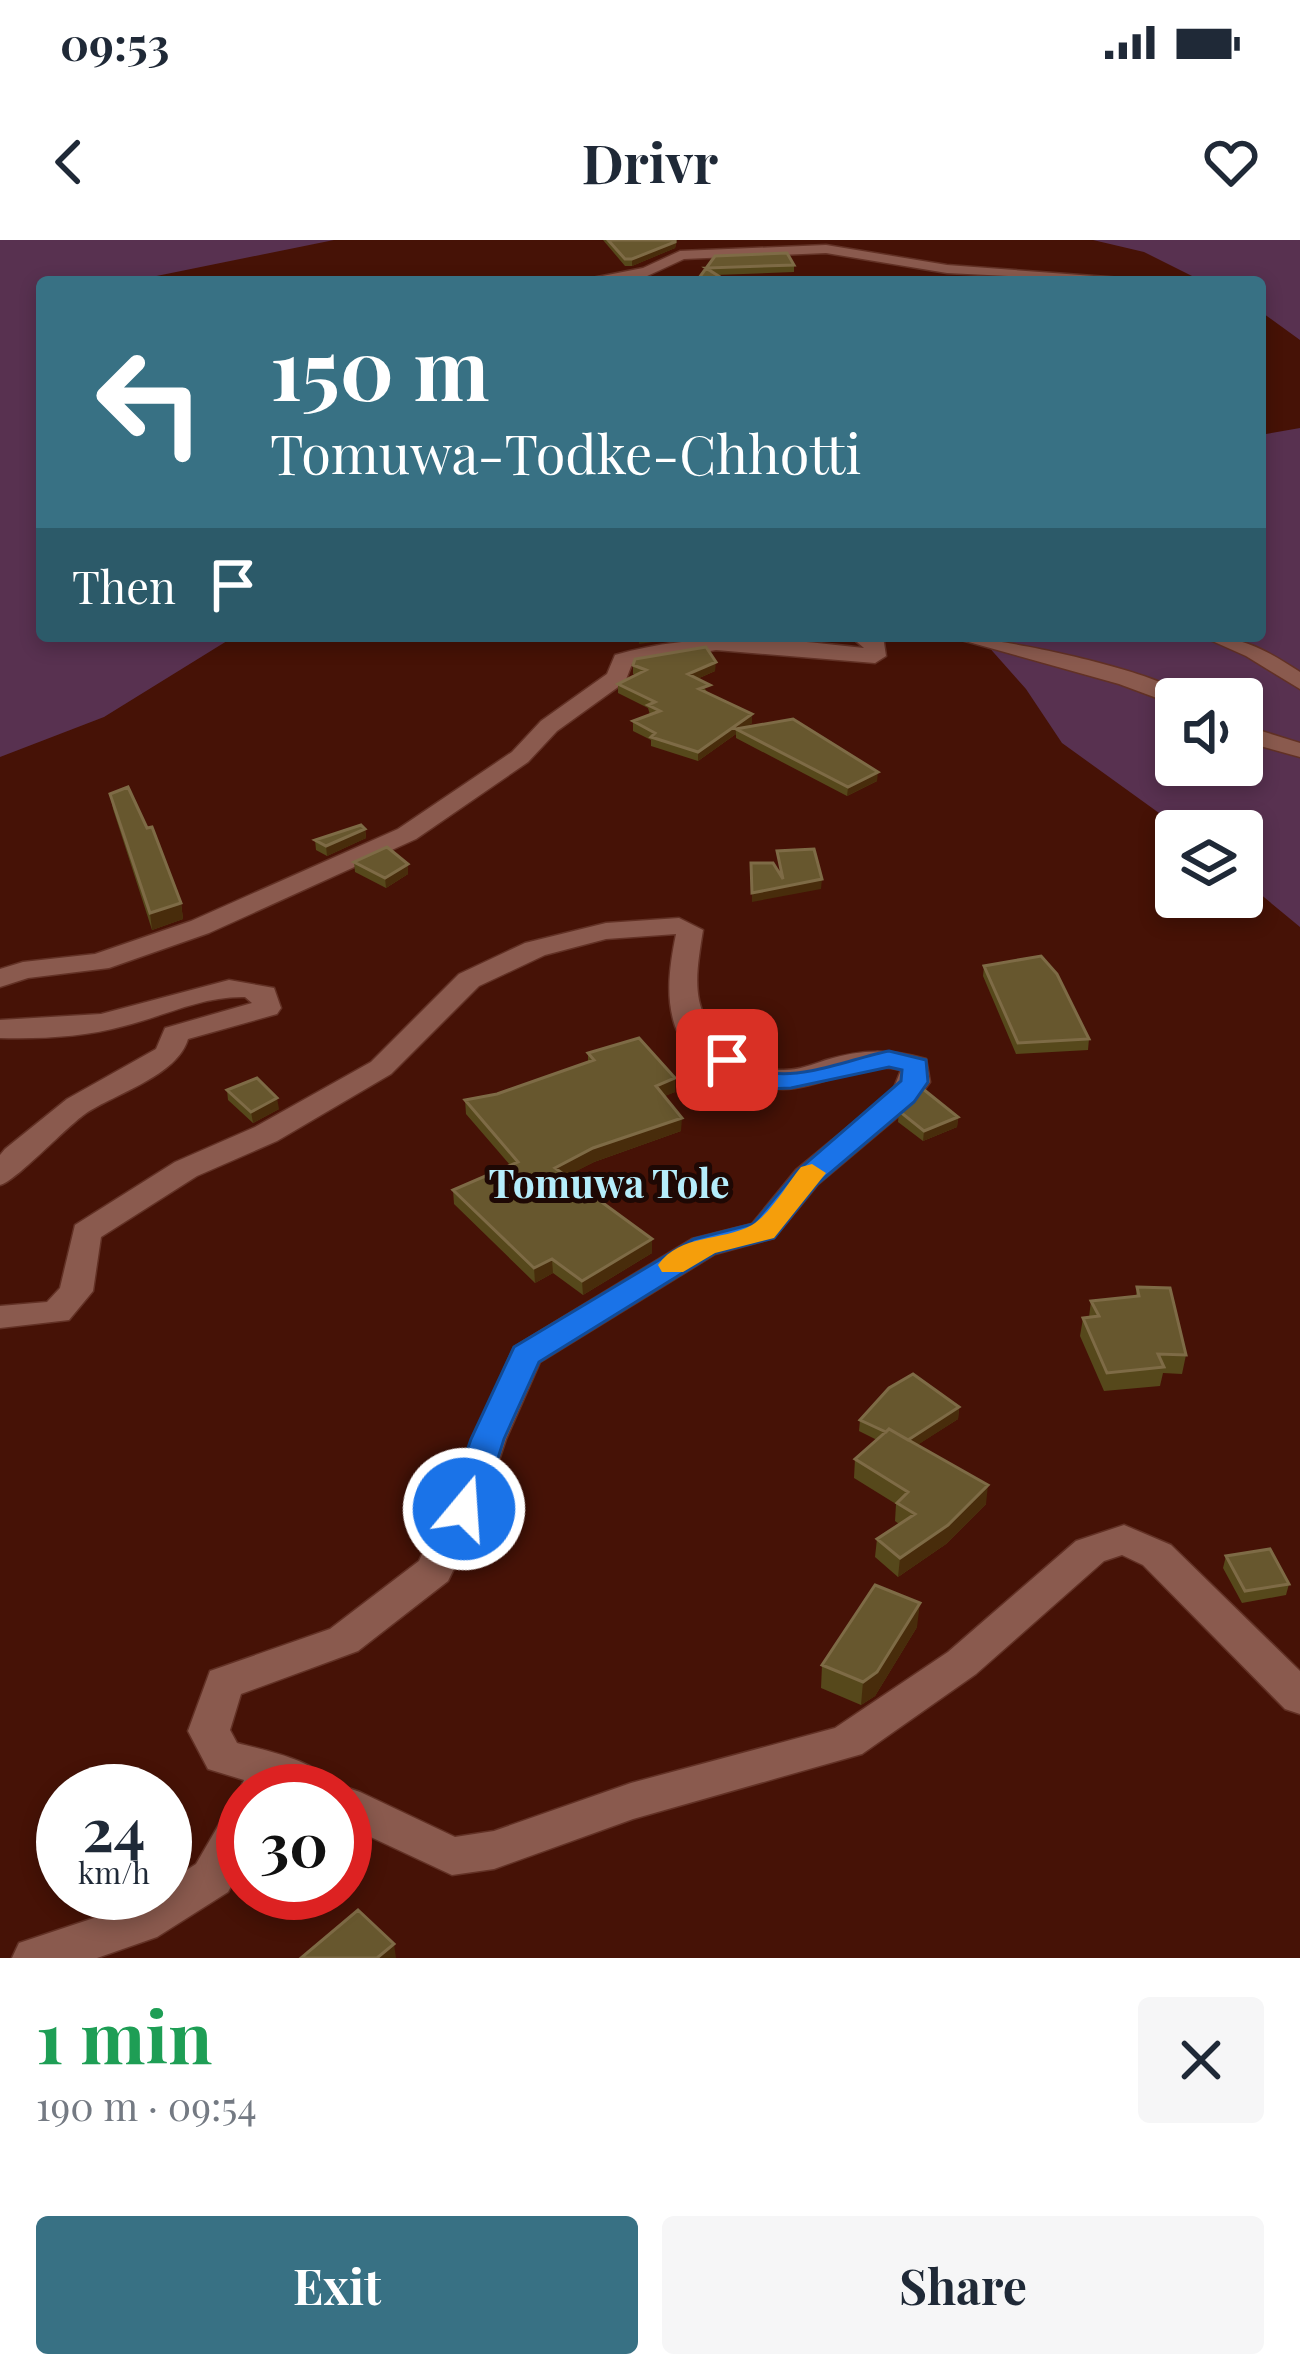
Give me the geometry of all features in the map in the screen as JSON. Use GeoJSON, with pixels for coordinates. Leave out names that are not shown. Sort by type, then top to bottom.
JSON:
{"type":"FeatureCollection","features":[{"type":"Feature","properties":{"kind":"street"},"geometry":{"type":"LineString","coordinates":[[626,276],[669,265],[680,255],[826,249],[947,269],[1040,276]]}},
{"type":"Feature","properties":{"kind":"street"},"geometry":{"type":"LineString","coordinates":[[0,979],[23,970],[99,962],[200,927],[407,834],[520,757],[549,726],[617,677],[623,659],[659,646],[761,644],[875,656],[875,642]]}},
{"type":"Feature","properties":{"kind":"street"},"geometry":{"type":"LineString","coordinates":[[981,642],[1155,690]]}},
{"type":"Feature","properties":{"kind":"street"},"geometry":{"type":"LineString","coordinates":[[1229,642],[1254,651],[1300,682]]}},
{"type":"Feature","properties":{"kind":"street"},"geometry":{"type":"LineString","coordinates":[[1263,743],[1300,750]]}},
{"type":"Feature","properties":{"kind":"street"},"geometry":{"type":"LineString","coordinates":[[0,1317],[57,1312],[76,1291],[86,1232],[186,1169],[266,1134],[381,1068],[470,980],[535,949],[607,931],[680,926],[690,930],[682,976],[690,1028],[750,1077],[791,1080],[889,1059],[916,1065],[915,1082],[904,1096],[807,1178],[763,1231],[704,1246],[526,1355],[434,1571],[344,1640],[224,1683],[209,1731],[223,1757],[235,1764]]}},
{"type":"Feature","properties":{"kind":"street"},"geometry":{"type":"LineString","coordinates":[[0,1029],[113,1021],[224,990],[254,989],[264,994],[267,1008],[175,1034],[169,1054],[101,1091],[14,1155],[0,1175]]}},
{"type":"Feature","properties":{"kind":"street"},"geometry":{"type":"LineString","coordinates":[[372,1818],[452,1856],[494,1850],[631,1801],[847,1742],[962,1663],[1090,1551],[1124,1539],[1157,1555],[1300,1697]]}},
{"type":"Feature","properties":{"kind":"street"},"geometry":{"type":"LineString","coordinates":[[35,1958],[141,1923],[212,1878],[216,1871]]}},
{"type":"Feature","properties":{"kind":"shaded area"},"geometry":{"type":"Polygon","coordinates":[[[0,240],[334,240],[157,276],[36,276],[36,642],[225,642],[104,717],[0,757],[0,240]]]}},
{"type":"Feature","properties":{"kind":"shaded area"},"geometry":{"type":"Polygon","coordinates":[[[1093,240],[1300,240],[1300,340],[1266,315],[1266,276],[1192,276],[1144,252],[1093,240]]]}},
{"type":"Feature","properties":{"kind":"shaded area"},"geometry":{"type":"Polygon","coordinates":[[[1300,428],[1300,927],[1263,896],[1263,810],[1155,810],[1062,743],[1026,689],[984,642],[1266,642],[1266,434],[1300,428]]]}},
{"type":"Feature","properties":{"kind":"building"},"geometry":{"type":"Polygon","coordinates":[[[608,240],[675,240],[675,242],[625,259],[608,240]]]}},
{"type":"Feature","properties":{"kind":"building"},"geometry":{"type":"Polygon","coordinates":[[[787,253],[794,265],[706,268],[715,256],[787,253]]]}},
{"type":"Feature","properties":{"kind":"building"},"geometry":{"type":"Polygon","coordinates":[[[706,647],[716,662],[688,674],[710,685],[699,689],[752,714],[698,752],[651,737],[655,733],[633,721],[660,711],[648,705],[655,702],[618,684],[646,670],[633,665],[635,659],[706,647]]]}},
{"type":"Feature","properties":{"kind":"building"},"geometry":{"type":"Polygon","coordinates":[[[793,719],[878,772],[848,787],[736,729],[793,719]]]}},
{"type":"Feature","properties":{"kind":"building"},"geometry":{"type":"Polygon","coordinates":[[[128,787],[147,828],[152,827],[181,903],[150,913],[110,794],[128,787]]]}},
{"type":"Feature","properties":{"kind":"building"},"geometry":{"type":"Polygon","coordinates":[[[361,825],[365,829],[326,846],[315,840],[361,825]]]}},
{"type":"Feature","properties":{"kind":"building"},"geometry":{"type":"Polygon","coordinates":[[[387,847],[408,864],[385,878],[354,862],[387,847]]]}},
{"type":"Feature","properties":{"kind":"building"},"geometry":{"type":"Polygon","coordinates":[[[814,849],[822,879],[752,893],[751,863],[773,863],[783,879],[777,851],[814,849]]]}},
{"type":"Feature","properties":{"kind":"building"},"geometry":{"type":"Polygon","coordinates":[[[1041,956],[1057,974],[1089,1039],[1018,1043],[984,966],[1041,956]]]}},
{"type":"Feature","properties":{"kind":"building"},"geometry":{"type":"Polygon","coordinates":[[[639,1038],[675,1078],[656,1086],[682,1118],[593,1148],[555,1168],[652,1239],[582,1281],[552,1259],[534,1268],[453,1190],[518,1162],[465,1100],[497,1094],[594,1060],[588,1053],[639,1038]]]}},
{"type":"Feature","properties":{"kind":"building"},"geometry":{"type":"Polygon","coordinates":[[[257,1078],[277,1098],[251,1112],[227,1090],[257,1078]]]}},
{"type":"Feature","properties":{"kind":"building"},"geometry":{"type":"Polygon","coordinates":[[[923,1089],[958,1117],[924,1131],[899,1111],[923,1089]]]}},
{"type":"Feature","properties":{"kind":"building"},"geometry":{"type":"Polygon","coordinates":[[[1137,1287],[1170,1288],[1186,1355],[1158,1354],[1164,1367],[1107,1373],[1083,1318],[1099,1316],[1091,1301],[1139,1296],[1137,1287]]]}},
{"type":"Feature","properties":{"kind":"building"},"geometry":{"type":"Polygon","coordinates":[[[913,1374],[959,1407],[908,1440],[860,1420],[889,1388],[913,1374]]]}},
{"type":"Feature","properties":{"kind":"building"},"geometry":{"type":"Polygon","coordinates":[[[889,1429],[988,1485],[948,1525],[900,1558],[877,1539],[915,1514],[897,1503],[908,1492],[855,1459],[889,1429]]]}},
{"type":"Feature","properties":{"kind":"building"},"geometry":{"type":"Polygon","coordinates":[[[1270,1549],[1289,1584],[1245,1591],[1226,1556],[1270,1549]]]}},
{"type":"Feature","properties":{"kind":"building"},"geometry":{"type":"Polygon","coordinates":[[[875,1585],[920,1603],[877,1672],[863,1682],[822,1665],[875,1585]]]}},
{"type":"Feature","properties":{"kind":"building"},"geometry":{"type":"Polygon","coordinates":[[[346,1920],[369,1920],[394,1944],[377,1958],[301,1958],[346,1920]]]}},
{"type":"Feature","properties":{"kind":"slow traffic"},"geometry":{"type":"LineString","coordinates":[[673,1265],[704,1246],[763,1231],[812,1173]]}},
{"type":"Feature","properties":{"kind":"district","name":"Tomuwa Tole"},"geometry":{"type":"Point","coordinates":[609,1182]}},
{"type":"Feature","properties":{"kind":"route"},"geometry":{"type":"LineString","coordinates":[[464,1509],[488,1439],[526,1355],[704,1246],[763,1231],[807,1178],[858,1130],[885,1116],[915,1082],[916,1065],[905,1060],[860,1063],[791,1080],[764,1081],[727,1060]]}}]}
